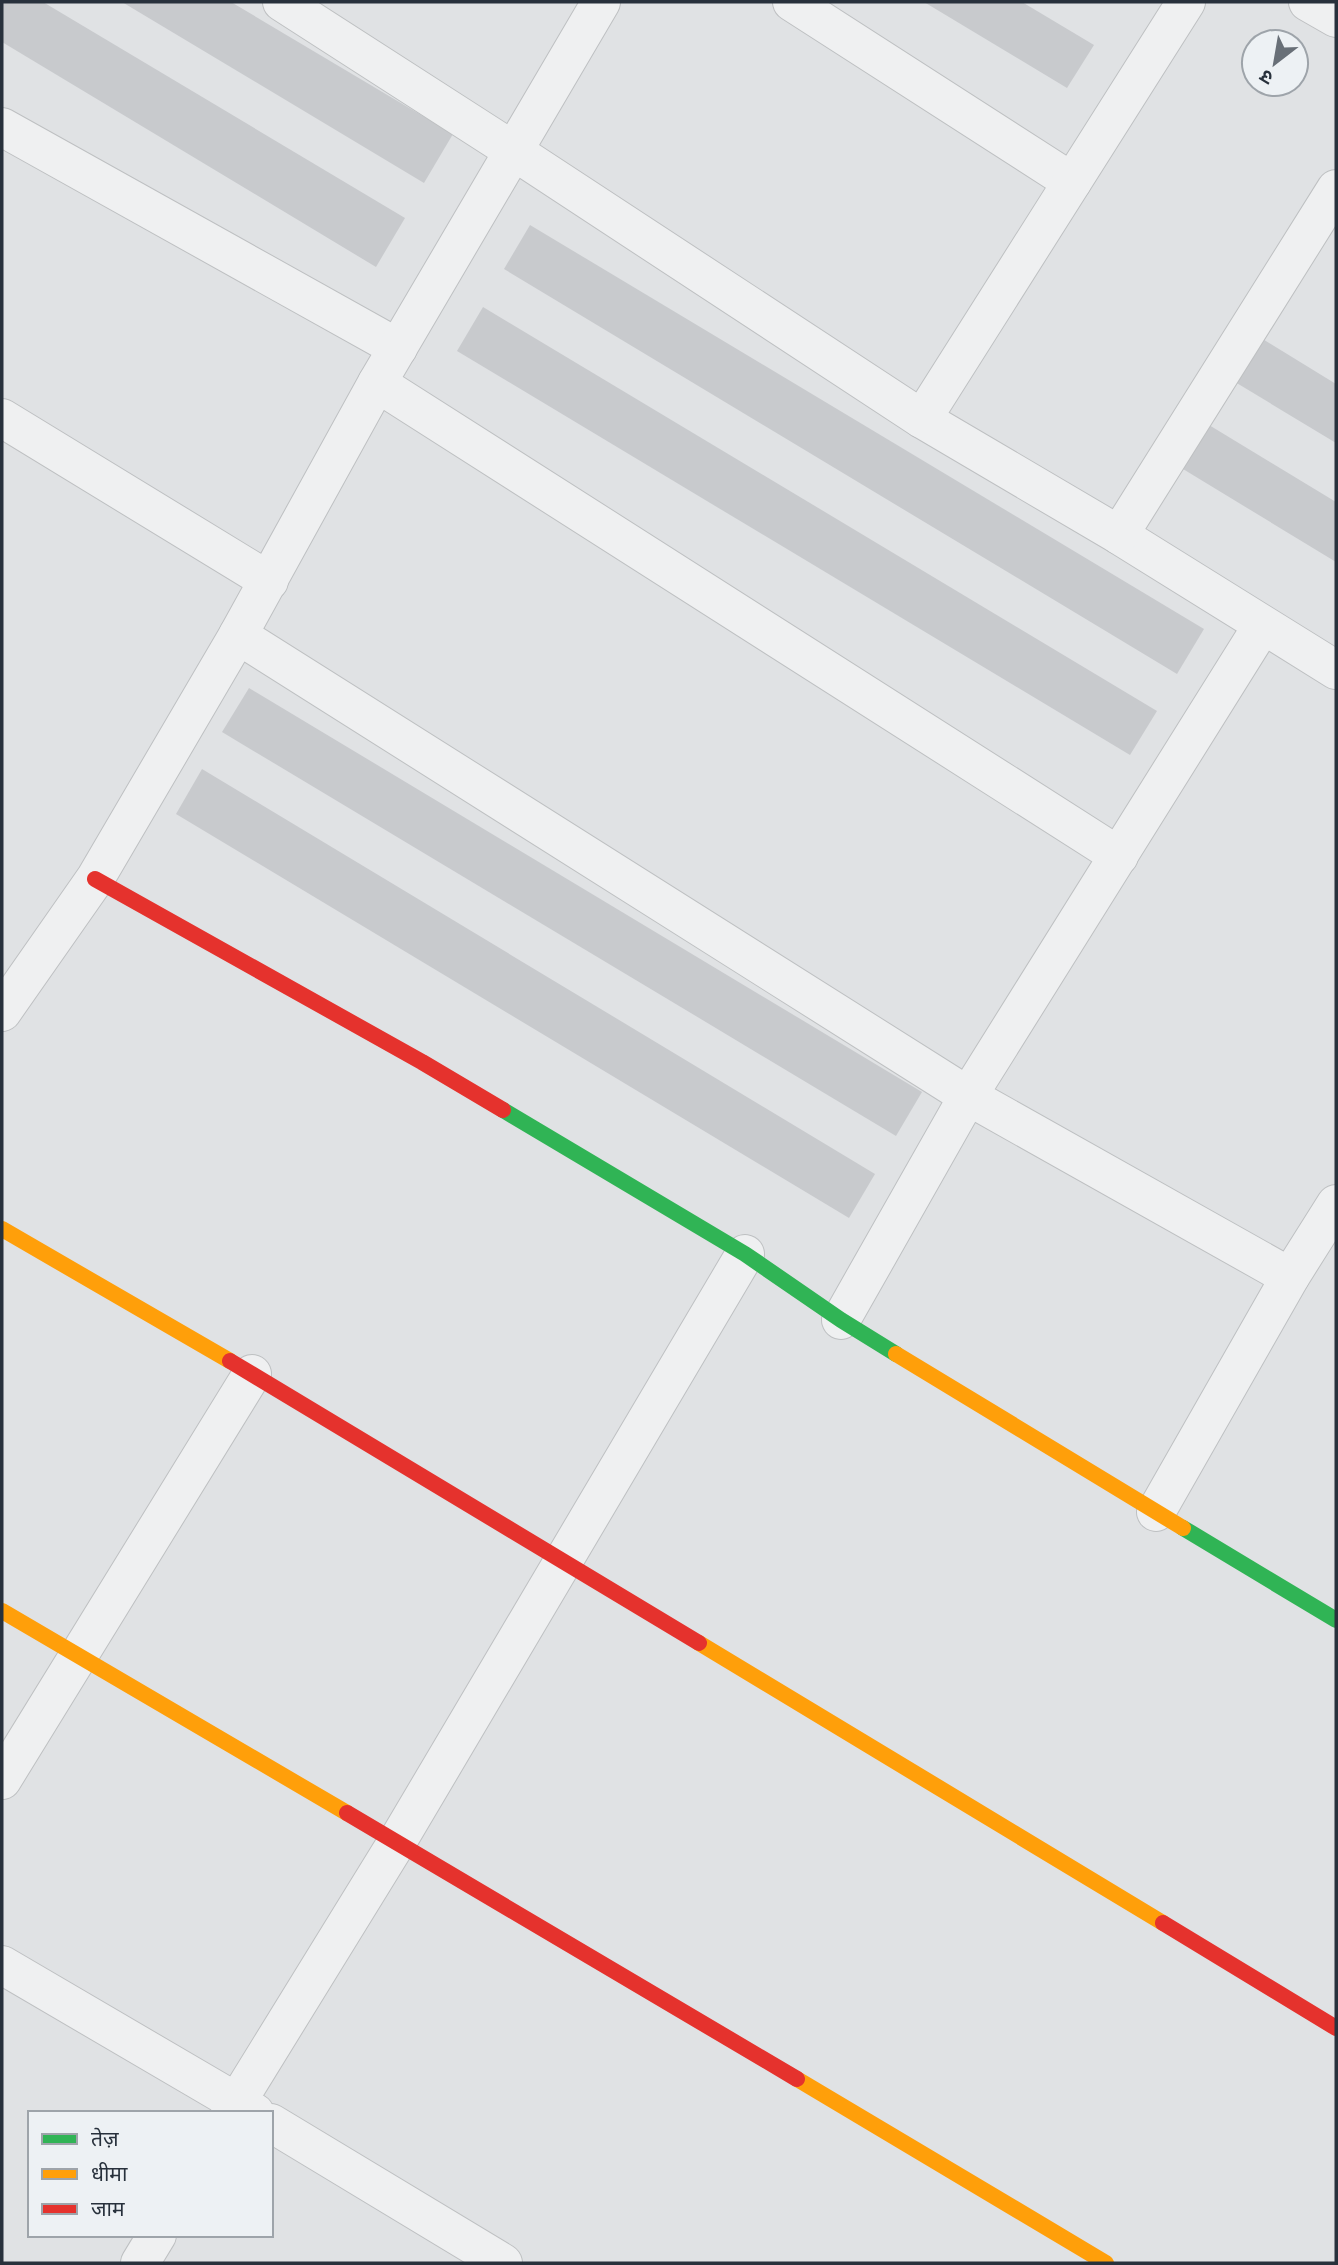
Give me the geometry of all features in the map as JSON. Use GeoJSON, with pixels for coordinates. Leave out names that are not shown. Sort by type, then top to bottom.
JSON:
{"type":"FeatureCollection","features":[{"type":"Feature","properties":{"kind":"street"},"geometry":{"type":"LineString","coordinates":[[282,2],[922,419],[1119,535],[1336,670]]}},
{"type":"Feature","properties":{"kind":"street"},"geometry":{"type":"LineString","coordinates":[[2,1012],[94,880],[239,635],[377,383],[601,2]]}},
{"type":"Feature","properties":{"kind":"street"},"geometry":{"type":"LineString","coordinates":[[792,2],[1072,182]]}},
{"type":"Feature","properties":{"kind":"street"},"geometry":{"type":"LineString","coordinates":[[922,419],[1186,2]]}},
{"type":"Feature","properties":{"kind":"street"},"geometry":{"type":"LineString","coordinates":[[1308,2],[1336,18]]}},
{"type":"Feature","properties":{"kind":"street"},"geometry":{"type":"LineString","coordinates":[[2,127],[398,348]]}},
{"type":"Feature","properties":{"kind":"street"},"geometry":{"type":"LineString","coordinates":[[1119,535],[1336,189]]}},
{"type":"Feature","properties":{"kind":"street"},"geometry":{"type":"LineString","coordinates":[[377,383],[1119,856]]}},
{"type":"Feature","properties":{"kind":"street"},"geometry":{"type":"LineString","coordinates":[[2,418],[269,581]]}},
{"type":"Feature","properties":{"kind":"street"},"geometry":{"type":"LineString","coordinates":[[841,1320],[968,1097],[1262,626]]}},
{"type":"Feature","properties":{"kind":"street"},"geometry":{"type":"LineString","coordinates":[[239,635],[968,1097],[1290,1277]]}},
{"type":"Feature","properties":{"kind":"street"},"geometry":{"type":"LineString","coordinates":[[94,880],[422,1062],[745,1254],[841,1320],[1336,1620]]}},
{"type":"Feature","properties":{"kind":"street"},"geometry":{"type":"LineString","coordinates":[[1156,1512],[1290,1277],[1336,1204]]}},
{"type":"Feature","properties":{"kind":"street"},"geometry":{"type":"LineString","coordinates":[[2,1229],[252,1374],[1336,2028]]}},
{"type":"Feature","properties":{"kind":"street"},"geometry":{"type":"LineString","coordinates":[[2,1965],[241,2109],[745,1254]]}},
{"type":"Feature","properties":{"kind":"street"},"geometry":{"type":"LineString","coordinates":[[2,1780],[252,1374]]}},
{"type":"Feature","properties":{"kind":"street"},"geometry":{"type":"LineString","coordinates":[[2,1611],[1107,2263]]}},
{"type":"Feature","properties":{"kind":"street"},"geometry":{"type":"LineString","coordinates":[[273,2124],[503,2263]]}},
{"type":"Feature","properties":{"kind":"street"},"geometry":{"type":"LineString","coordinates":[[140,2263],[156,2237]]}},
{"type":"Feature","properties":{"kind":"building"},"geometry":{"type":"Polygon","coordinates":[[[2,2],[43,2],[405,218],[376,267],[2,42],[2,2]]]}},
{"type":"Feature","properties":{"kind":"building"},"geometry":{"type":"Polygon","coordinates":[[[122,2],[231,2],[453,134],[424,183],[122,2]]]}},
{"type":"Feature","properties":{"kind":"building"},"geometry":{"type":"Polygon","coordinates":[[[924,2],[1022,2],[1094,45],[1067,88],[924,2]]]}},
{"type":"Feature","properties":{"kind":"building"},"geometry":{"type":"Polygon","coordinates":[[[530,225],[1204,629],[1177,674],[504,269],[530,225]]]}},
{"type":"Feature","properties":{"kind":"building"},"geometry":{"type":"Polygon","coordinates":[[[483,307],[1157,711],[1130,755],[457,351],[483,307]]]}},
{"type":"Feature","properties":{"kind":"building"},"geometry":{"type":"Polygon","coordinates":[[[1261,338],[1336,384],[1336,443],[1235,382],[1261,338]]]}},
{"type":"Feature","properties":{"kind":"building"},"geometry":{"type":"Polygon","coordinates":[[[1209,425],[1336,502],[1336,562],[1183,469],[1209,425]]]}},
{"type":"Feature","properties":{"kind":"building"},"geometry":{"type":"Polygon","coordinates":[[[249,688],[922,1092],[896,1136],[222,732],[249,688]]]}},
{"type":"Feature","properties":{"kind":"building"},"geometry":{"type":"Polygon","coordinates":[[[202,769],[875,1174],[849,1218],[176,814],[202,769]]]}},
{"type":"Feature","properties":{"kind":"traffic: fast"},"geometry":{"type":"LineString","coordinates":[[503,1110],[745,1254],[896,1354]]}},
{"type":"Feature","properties":{"kind":"traffic: fast"},"geometry":{"type":"LineString","coordinates":[[1183,1528],[1336,1620]]}},
{"type":"Feature","properties":{"kind":"traffic: slow"},"geometry":{"type":"LineString","coordinates":[[2,1229],[230,1361]]}},
{"type":"Feature","properties":{"kind":"traffic: slow"},"geometry":{"type":"LineString","coordinates":[[896,1354],[1183,1528]]}},
{"type":"Feature","properties":{"kind":"traffic: slow"},"geometry":{"type":"LineString","coordinates":[[2,1611],[347,1813]]}},
{"type":"Feature","properties":{"kind":"traffic: slow"},"geometry":{"type":"LineString","coordinates":[[699,1643],[1163,1923]]}},
{"type":"Feature","properties":{"kind":"traffic: slow"},"geometry":{"type":"LineString","coordinates":[[797,2079],[1106,2263]]}},
{"type":"Feature","properties":{"kind":"traffic: jam"},"geometry":{"type":"LineString","coordinates":[[95,879],[503,1110]]}},
{"type":"Feature","properties":{"kind":"traffic: jam"},"geometry":{"type":"LineString","coordinates":[[230,1361],[699,1643]]}},
{"type":"Feature","properties":{"kind":"traffic: jam"},"geometry":{"type":"LineString","coordinates":[[347,1813],[797,2079]]}},
{"type":"Feature","properties":{"kind":"traffic: jam"},"geometry":{"type":"LineString","coordinates":[[1163,1923],[1336,2028]]}}]}
